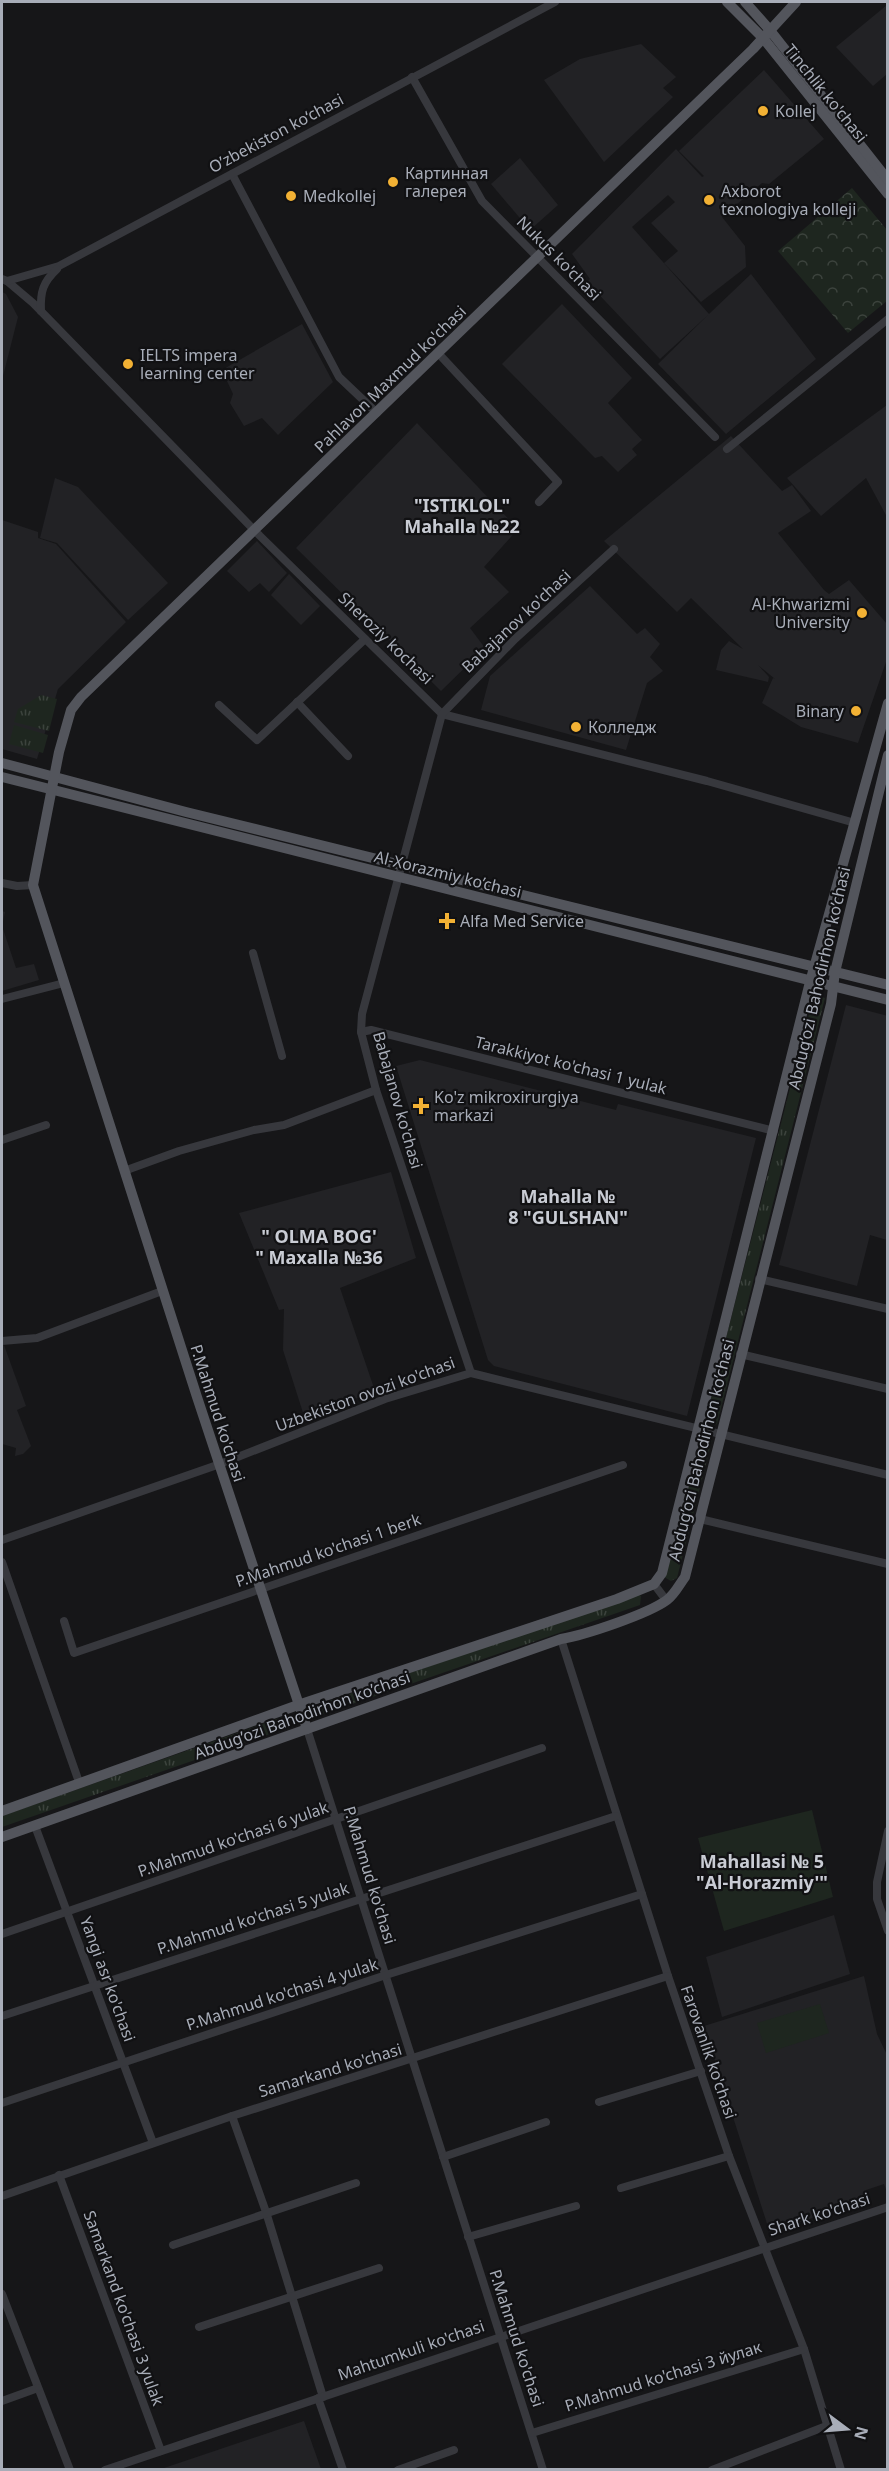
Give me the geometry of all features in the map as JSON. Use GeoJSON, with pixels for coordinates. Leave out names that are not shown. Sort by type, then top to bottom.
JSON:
{"type":"FeatureCollection","features":[{"type":"Feature","properties":{"kind":"main road"},"geometry":{"type":"LineString","coordinates":[[727,2],[769,34]]}},
{"type":"Feature","properties":{"kind":"main road"},"geometry":{"type":"LineString","coordinates":[[745,2],[769,34]]}},
{"type":"Feature","properties":{"kind":"main road","name":"Pahlavon Maxmud ko'chasi"},"geometry":{"type":"LineString","coordinates":[[48,802],[71,710],[81,697],[769,34],[796,2]]}},
{"type":"Feature","properties":{"kind":"main road","name":"Tinchlik ko'chasi"},"geometry":{"type":"LineString","coordinates":[[769,34],[888,180]]}},
{"type":"Feature","properties":{"kind":"main road","name":"Tinchlik ko'chasi"},"geometry":{"type":"LineString","coordinates":[[769,34],[888,194]]}},
{"type":"Feature","properties":{"kind":"main road","name":"Abdug’ozi Bahodirhon ko’chasi"},"geometry":{"type":"LineString","coordinates":[[2,1811],[298,1705],[617,1599],[654,1584],[662,1573],[810,982],[855,823],[883,735],[888,703]]}},
{"type":"Feature","properties":{"kind":"main road","name":"Abdug’ozi Bahodirhon ko’chasi"},"geometry":{"type":"LineString","coordinates":[[2,1837],[649,1610],[666,1600],[684,1577],[700,1519],[759,1278],[831,1004],[835,972],[888,755]]}},
{"type":"Feature","properties":{"kind":"main road","name":"Al-Xorazmiy ko’chasi"},"geometry":{"type":"LineString","coordinates":[[2,763],[888,985]]}},
{"type":"Feature","properties":{"kind":"main road","name":"Al-Xorazmiy ko’chasi"},"geometry":{"type":"LineString","coordinates":[[2,777],[888,1000]]}},
{"type":"Feature","properties":{"kind":"main road","name":"P.Mahmud ko'chasi"},"geometry":{"type":"LineString","coordinates":[[48,802],[33,885],[162,1291],[307,1729]]}},
{"type":"Feature","properties":{"kind":"street","name":"O’zbekiston ko‘chasi"},"geometry":{"type":"LineString","coordinates":[[4,280],[59,266],[555,2]]}},
{"type":"Feature","properties":{"kind":"street","name":"Nukus ko'chasi"},"geometry":{"type":"LineString","coordinates":[[412,77],[482,201],[715,437]]}},
{"type":"Feature","properties":{"kind":"street"},"geometry":{"type":"LineString","coordinates":[[232,174],[339,377],[377,413]]}},
{"type":"Feature","properties":{"kind":"street"},"geometry":{"type":"LineString","coordinates":[[41,311],[40,294],[45,280],[59,266]]}},
{"type":"Feature","properties":{"kind":"street","name":"Sheroziy kochasi"},"geometry":{"type":"LineString","coordinates":[[4,280],[41,311],[365,639],[446,714]]}},
{"type":"Feature","properties":{"kind":"street"},"geometry":{"type":"LineString","coordinates":[[727,449],[888,318]]}},
{"type":"Feature","properties":{"kind":"street"},"geometry":{"type":"LineString","coordinates":[[438,353],[558,482],[539,502]]}},
{"type":"Feature","properties":{"kind":"street","name":"Babajanov ko'chasi"},"geometry":{"type":"LineString","coordinates":[[471,1373],[376,1090],[361,1032],[362,1014],[400,864],[446,714],[515,639],[614,549]]}},
{"type":"Feature","properties":{"kind":"street"},"geometry":{"type":"LineString","coordinates":[[219,705],[257,740],[365,639]]}},
{"type":"Feature","properties":{"kind":"street"},"geometry":{"type":"LineString","coordinates":[[297,702],[348,756]]}},
{"type":"Feature","properties":{"kind":"street"},"geometry":{"type":"LineString","coordinates":[[446,714],[717,783],[855,823]]}},
{"type":"Feature","properties":{"kind":"street"},"geometry":{"type":"LineString","coordinates":[[2,883],[18,886],[33,885]]}},
{"type":"Feature","properties":{"kind":"street"},"geometry":{"type":"LineString","coordinates":[[253,952],[282,1056]]}},
{"type":"Feature","properties":{"kind":"street"},"geometry":{"type":"LineString","coordinates":[[2,999],[64,983]]}},
{"type":"Feature","properties":{"kind":"street","name":"Tarakkiyot ko'chasi 1 yulak"},"geometry":{"type":"LineString","coordinates":[[361,1032],[371,1030],[774,1131]]}},
{"type":"Feature","properties":{"kind":"street"},"geometry":{"type":"LineString","coordinates":[[124,1171],[179,1151],[254,1130],[269,1130],[376,1090]]}},
{"type":"Feature","properties":{"kind":"street"},"geometry":{"type":"LineString","coordinates":[[2,1140],[46,1125]]}},
{"type":"Feature","properties":{"kind":"street"},"geometry":{"type":"LineString","coordinates":[[759,1278],[888,1309]]}},
{"type":"Feature","properties":{"kind":"street"},"geometry":{"type":"LineString","coordinates":[[2,1341],[37,1338],[162,1291]]}},
{"type":"Feature","properties":{"kind":"street"},"geometry":{"type":"LineString","coordinates":[[740,1354],[888,1389]]}},
{"type":"Feature","properties":{"kind":"street","name":"Uzbekiston ovozi ko'chasi"},"geometry":{"type":"LineString","coordinates":[[2,1540],[219,1464],[386,1400],[471,1373],[888,1475]]}},
{"type":"Feature","properties":{"kind":"street","name":"P.Mahmud ko'chasi 1 berk"},"geometry":{"type":"LineString","coordinates":[[64,1621],[74,1653],[623,1465]]}},
{"type":"Feature","properties":{"kind":"street"},"geometry":{"type":"LineString","coordinates":[[700,1519],[888,1564]]}},
{"type":"Feature","properties":{"kind":"street"},"geometry":{"type":"LineString","coordinates":[[2,1562],[79,1782]]}},
{"type":"Feature","properties":{"kind":"street"},"geometry":{"type":"LineString","coordinates":[[654,1584],[666,1600]]}},
{"type":"Feature","properties":{"kind":"street","name":"Farovanlik ko'chasi"},"geometry":{"type":"LineString","coordinates":[[561,1640],[668,1976],[729,2156],[804,2349],[841,2469]]}},
{"type":"Feature","properties":{"kind":"street","name":"P.Mahmud ko'chasi"},"geometry":{"type":"LineString","coordinates":[[307,1729],[543,2469]]}},
{"type":"Feature","properties":{"kind":"street","name":"P.Mahmud ko'chasi 6 yulak"},"geometry":{"type":"LineString","coordinates":[[2,1934],[542,1748]]}},
{"type":"Feature","properties":{"kind":"street","name":"P.Mahmud ko'chasi 5 yulak"},"geometry":{"type":"LineString","coordinates":[[2,2016],[616,1816]]}},
{"type":"Feature","properties":{"kind":"street","name":"Yangi asr ko'chasi"},"geometry":{"type":"LineString","coordinates":[[35,1826],[153,2143]]}},
{"type":"Feature","properties":{"kind":"street"},"geometry":{"type":"LineString","coordinates":[[887,1833],[877,1882],[877,1899],[888,1931]]}},
{"type":"Feature","properties":{"kind":"street","name":"P.Mahmud ko'chasi 4 yulak"},"geometry":{"type":"LineString","coordinates":[[2,2103],[386,1975],[642,1894]]}},
{"type":"Feature","properties":{"kind":"street","name":"Samarkand ko'chasi"},"geometry":{"type":"LineString","coordinates":[[2,2196],[232,2116],[668,1976]]}},
{"type":"Feature","properties":{"kind":"street"},"geometry":{"type":"LineString","coordinates":[[599,2102],[701,2071]]}},
{"type":"Feature","properties":{"kind":"street"},"geometry":{"type":"LineString","coordinates":[[232,2116],[266,2212],[342,2469]]}},
{"type":"Feature","properties":{"kind":"street"},"geometry":{"type":"LineString","coordinates":[[443,2157],[546,2122]]}},
{"type":"Feature","properties":{"kind":"street"},"geometry":{"type":"LineString","coordinates":[[621,2187],[729,2156]]}},
{"type":"Feature","properties":{"kind":"street","name":"Samarkand ko'chasi 3 yulak"},"geometry":{"type":"LineString","coordinates":[[59,2175],[161,2451]]}},
{"type":"Feature","properties":{"kind":"street"},"geometry":{"type":"LineString","coordinates":[[173,2246],[266,2212],[356,2183]]}},
{"type":"Feature","properties":{"kind":"street"},"geometry":{"type":"LineString","coordinates":[[468,2237],[576,2205]]}},
{"type":"Feature","properties":{"kind":"street","name":"Shark ko'chasi"},"geometry":{"type":"LineString","coordinates":[[763,2248],[888,2207]]}},
{"type":"Feature","properties":{"kind":"street","name":"Mahtumkuli ko'chasi"},"geometry":{"type":"LineString","coordinates":[[105,2469],[763,2248]]}},
{"type":"Feature","properties":{"kind":"street"},"geometry":{"type":"LineString","coordinates":[[199,2327],[379,2268]]}},
{"type":"Feature","properties":{"kind":"street"},"geometry":{"type":"LineString","coordinates":[[2,2300],[70,2469]]}},
{"type":"Feature","properties":{"kind":"street","name":"P.Mahmud ko'chasi 3 йулак"},"geometry":{"type":"LineString","coordinates":[[531,2433],[804,2349]]}},
{"type":"Feature","properties":{"kind":"street"},"geometry":{"type":"LineString","coordinates":[[2,2401],[38,2388]]}},
{"type":"Feature","properties":{"kind":"street"},"geometry":{"type":"LineString","coordinates":[[712,2469],[829,2425]]}},
{"type":"Feature","properties":{"kind":"street"},"geometry":{"type":"LineString","coordinates":[[398,2469],[454,2450]]}},
{"type":"Feature","properties":{"kind":"shaded area"},"geometry":{"type":"Polygon","coordinates":[[[887,5],[887,74],[873,86],[836,47],[887,5]]]}},
{"type":"Feature","properties":{"kind":"shaded area"},"geometry":{"type":"Polygon","coordinates":[[[641,44],[676,77],[663,88],[673,97],[604,162],[544,80],[580,59],[641,44]]]}},
{"type":"Feature","properties":{"kind":"shaded area"},"geometry":{"type":"Polygon","coordinates":[[[764,70],[824,139],[769,184],[762,183],[722,217],[745,246],[746,267],[701,302],[664,263],[678,251],[651,223],[675,202],[668,195],[632,227],[709,314],[751,274],[816,359],[726,434],[658,364],[708,315],[660,359],[587,282],[590,279],[572,254],[676,149],[702,177],[704,176],[679,151],[764,70]]]}},
{"type":"Feature","properties":{"kind":"shaded area"},"geometry":{"type":"Polygon","coordinates":[[[520,158],[558,205],[530,230],[491,184],[520,158]]]}},
{"type":"Feature","properties":{"kind":"shaded area"},"geometry":{"type":"Polygon","coordinates":[[[2,292],[6,294],[18,317],[2,380],[2,292]]]}},
{"type":"Feature","properties":{"kind":"shaded area"},"geometry":{"type":"Polygon","coordinates":[[[562,304],[632,378],[608,403],[642,440],[632,449],[637,455],[618,472],[602,456],[595,458],[502,364],[562,304]]]}},
{"type":"Feature","properties":{"kind":"shaded area"},"geometry":{"type":"Polygon","coordinates":[[[302,324],[333,382],[278,435],[262,418],[244,426],[230,403],[233,394],[222,370],[302,324]]]}},
{"type":"Feature","properties":{"kind":"shaded area"},"geometry":{"type":"Polygon","coordinates":[[[887,405],[887,517],[866,478],[821,516],[787,478],[887,405]]]}},
{"type":"Feature","properties":{"kind":"shaded area"},"geometry":{"type":"Polygon","coordinates":[[[417,423],[518,529],[484,567],[509,592],[470,628],[485,648],[441,691],[296,548],[417,423]]]}},
{"type":"Feature","properties":{"kind":"shaded area"},"geometry":{"type":"Polygon","coordinates":[[[731,436],[782,491],[792,485],[811,511],[778,533],[824,590],[829,594],[849,580],[887,624],[887,659],[858,743],[801,727],[762,703],[773,678],[775,679],[758,665],[769,677],[768,682],[716,670],[721,650],[729,641],[743,649],[691,598],[677,612],[604,541],[731,436]]]}},
{"type":"Feature","properties":{"kind":"shaded area"},"geometry":{"type":"Polygon","coordinates":[[[55,478],[78,487],[168,583],[128,620],[57,543],[40,538],[55,478]]]}},
{"type":"Feature","properties":{"kind":"shaded area"},"geometry":{"type":"Polygon","coordinates":[[[2,520],[38,532],[38,538],[56,544],[126,622],[58,689],[37,759],[2,749],[2,520]]]}},
{"type":"Feature","properties":{"kind":"shaded area"},"geometry":{"type":"Polygon","coordinates":[[[257,541],[287,573],[269,592],[260,583],[249,592],[227,571],[257,541]]]}},
{"type":"Feature","properties":{"kind":"shaded area"},"geometry":{"type":"Polygon","coordinates":[[[289,574],[320,606],[301,625],[271,595],[289,574]]]}},
{"type":"Feature","properties":{"kind":"shaded area"},"geometry":{"type":"Polygon","coordinates":[[[590,586],[637,634],[645,628],[660,644],[650,657],[663,671],[647,683],[626,750],[481,710],[490,676],[590,586]]]}},
{"type":"Feature","properties":{"kind":"shaded area"},"geometry":{"type":"Polygon","coordinates":[[[2,926],[16,968],[34,964],[39,980],[2,991],[2,926]]]}},
{"type":"Feature","properties":{"kind":"shaded area"},"geometry":{"type":"Polygon","coordinates":[[[846,1005],[888,1016],[887,1240],[870,1235],[857,1286],[779,1265],[846,1005]]]}},
{"type":"Feature","properties":{"kind":"shaded area"},"geometry":{"type":"Polygon","coordinates":[[[420,1060],[616,1110],[618,1104],[756,1138],[687,1416],[494,1366],[488,1360],[396,1066],[420,1060]]]}},
{"type":"Feature","properties":{"kind":"shaded area"},"geometry":{"type":"Polygon","coordinates":[[[391,1172],[416,1258],[340,1288],[375,1391],[305,1419],[283,1350],[284,1309],[279,1310],[239,1213],[391,1172]]]}},
{"type":"Feature","properties":{"kind":"shaded area"},"geometry":{"type":"Polygon","coordinates":[[[4,1345],[26,1406],[17,1410],[31,1446],[23,1454],[15,1456],[16,1448],[2,1444],[2,1346],[4,1345]]]}},
{"type":"Feature","properties":{"kind":"shaded area"},"geometry":{"type":"Polygon","coordinates":[[[834,1915],[850,1974],[722,2017],[706,1957],[834,1915]]]}},
{"type":"Feature","properties":{"kind":"shaded area"},"geometry":{"type":"Polygon","coordinates":[[[864,1976],[877,2034],[887,2055],[887,2192],[884,2184],[866,2190],[868,2198],[770,2233],[704,2026],[864,1976]]]}},
{"type":"Feature","properties":{"kind":"shaded area"},"geometry":{"type":"Polygon","coordinates":[[[304,2421],[321,2469],[161,2469],[304,2421]]]}},
{"type":"Feature","properties":{"kind":"green space"},"geometry":{"type":"Polygon","coordinates":[[[852,188],[887,230],[888,300],[848,333],[778,251],[852,188]]]}},
{"type":"Feature","properties":{"kind":"green space"},"geometry":{"type":"Polygon","coordinates":[[[41,695],[57,699],[49,731],[14,722],[18,709],[41,695]]]}},
{"type":"Feature","properties":{"kind":"green space"},"geometry":{"type":"Polygon","coordinates":[[[14,725],[48,735],[43,753],[9,744],[14,725]]]}},
{"type":"Feature","properties":{"kind":"green space"},"geometry":{"type":"Polygon","coordinates":[[[814,995],[825,998],[717,1424],[713,1426],[705,1420],[814,995]]]}},
{"type":"Feature","properties":{"kind":"green space"},"geometry":{"type":"Polygon","coordinates":[[[701,1437],[712,1440],[677,1578],[671,1581],[664,1577],[701,1437]]]}},
{"type":"Feature","properties":{"kind":"green space"},"geometry":{"type":"Polygon","coordinates":[[[638,1594],[641,1596],[640,1605],[323,1714],[320,1704],[638,1594]]]}},
{"type":"Feature","properties":{"kind":"green space"},"geometry":{"type":"Polygon","coordinates":[[[282,1717],[287,1728],[2,1827],[2,1816],[282,1717]]]}},
{"type":"Feature","properties":{"kind":"green space"},"geometry":{"type":"Polygon","coordinates":[[[812,1810],[833,1897],[724,1931],[698,1838],[812,1810]]]}},
{"type":"Feature","properties":{"kind":"green space"},"geometry":{"type":"Polygon","coordinates":[[[820,2004],[829,2033],[766,2053],[757,2023],[820,2004]]]}},
{"type":"Feature","properties":{"kind":"place","name":"Kollej"},"geometry":{"type":"Point","coordinates":[763,111]}},
{"type":"Feature","properties":{"kind":"place","name":"Картинная галерея"},"geometry":{"type":"Point","coordinates":[393,182]}},
{"type":"Feature","properties":{"kind":"place","name":"Medkollej"},"geometry":{"type":"Point","coordinates":[291,196]}},
{"type":"Feature","properties":{"kind":"place","name":"Axborot texnologiya kolleji"},"geometry":{"type":"Point","coordinates":[709,200]}},
{"type":"Feature","properties":{"kind":"place","name":"IELTS impera learning center"},"geometry":{"type":"Point","coordinates":[128,364]}},
{"type":"Feature","properties":{"kind":"place","name":"Al-Khwarizmi University"},"geometry":{"type":"Point","coordinates":[862,613]}},
{"type":"Feature","properties":{"kind":"place","name":"Binary"},"geometry":{"type":"Point","coordinates":[856,711]}},
{"type":"Feature","properties":{"kind":"place","name":"Колледж"},"geometry":{"type":"Point","coordinates":[576,727]}},
{"type":"Feature","properties":{"kind":"place","name":"Alfa Med Service"},"geometry":{"type":"Point","coordinates":[447,921]}},
{"type":"Feature","properties":{"kind":"place","name":"Ko'z mikroxirurgiya markazi"},"geometry":{"type":"Point","coordinates":[421,1106]}},
{"type":"Feature","properties":{"kind":"district","name":"\"ISTIKLOL\" Mahalla №22"},"geometry":{"type":"Point","coordinates":[462,515]}},
{"type":"Feature","properties":{"kind":"district","name":"Mahalla № 8 \"GULSHAN\""},"geometry":{"type":"Point","coordinates":[568,1206]}},
{"type":"Feature","properties":{"kind":"district","name":"\" OLMA BOG' \" Maxalla №36"},"geometry":{"type":"Point","coordinates":[319,1246]}},
{"type":"Feature","properties":{"kind":"district","name":"Mahallasi № 5 \"Аl-Horazmiy'\""},"geometry":{"type":"Point","coordinates":[762,1871]}}]}
